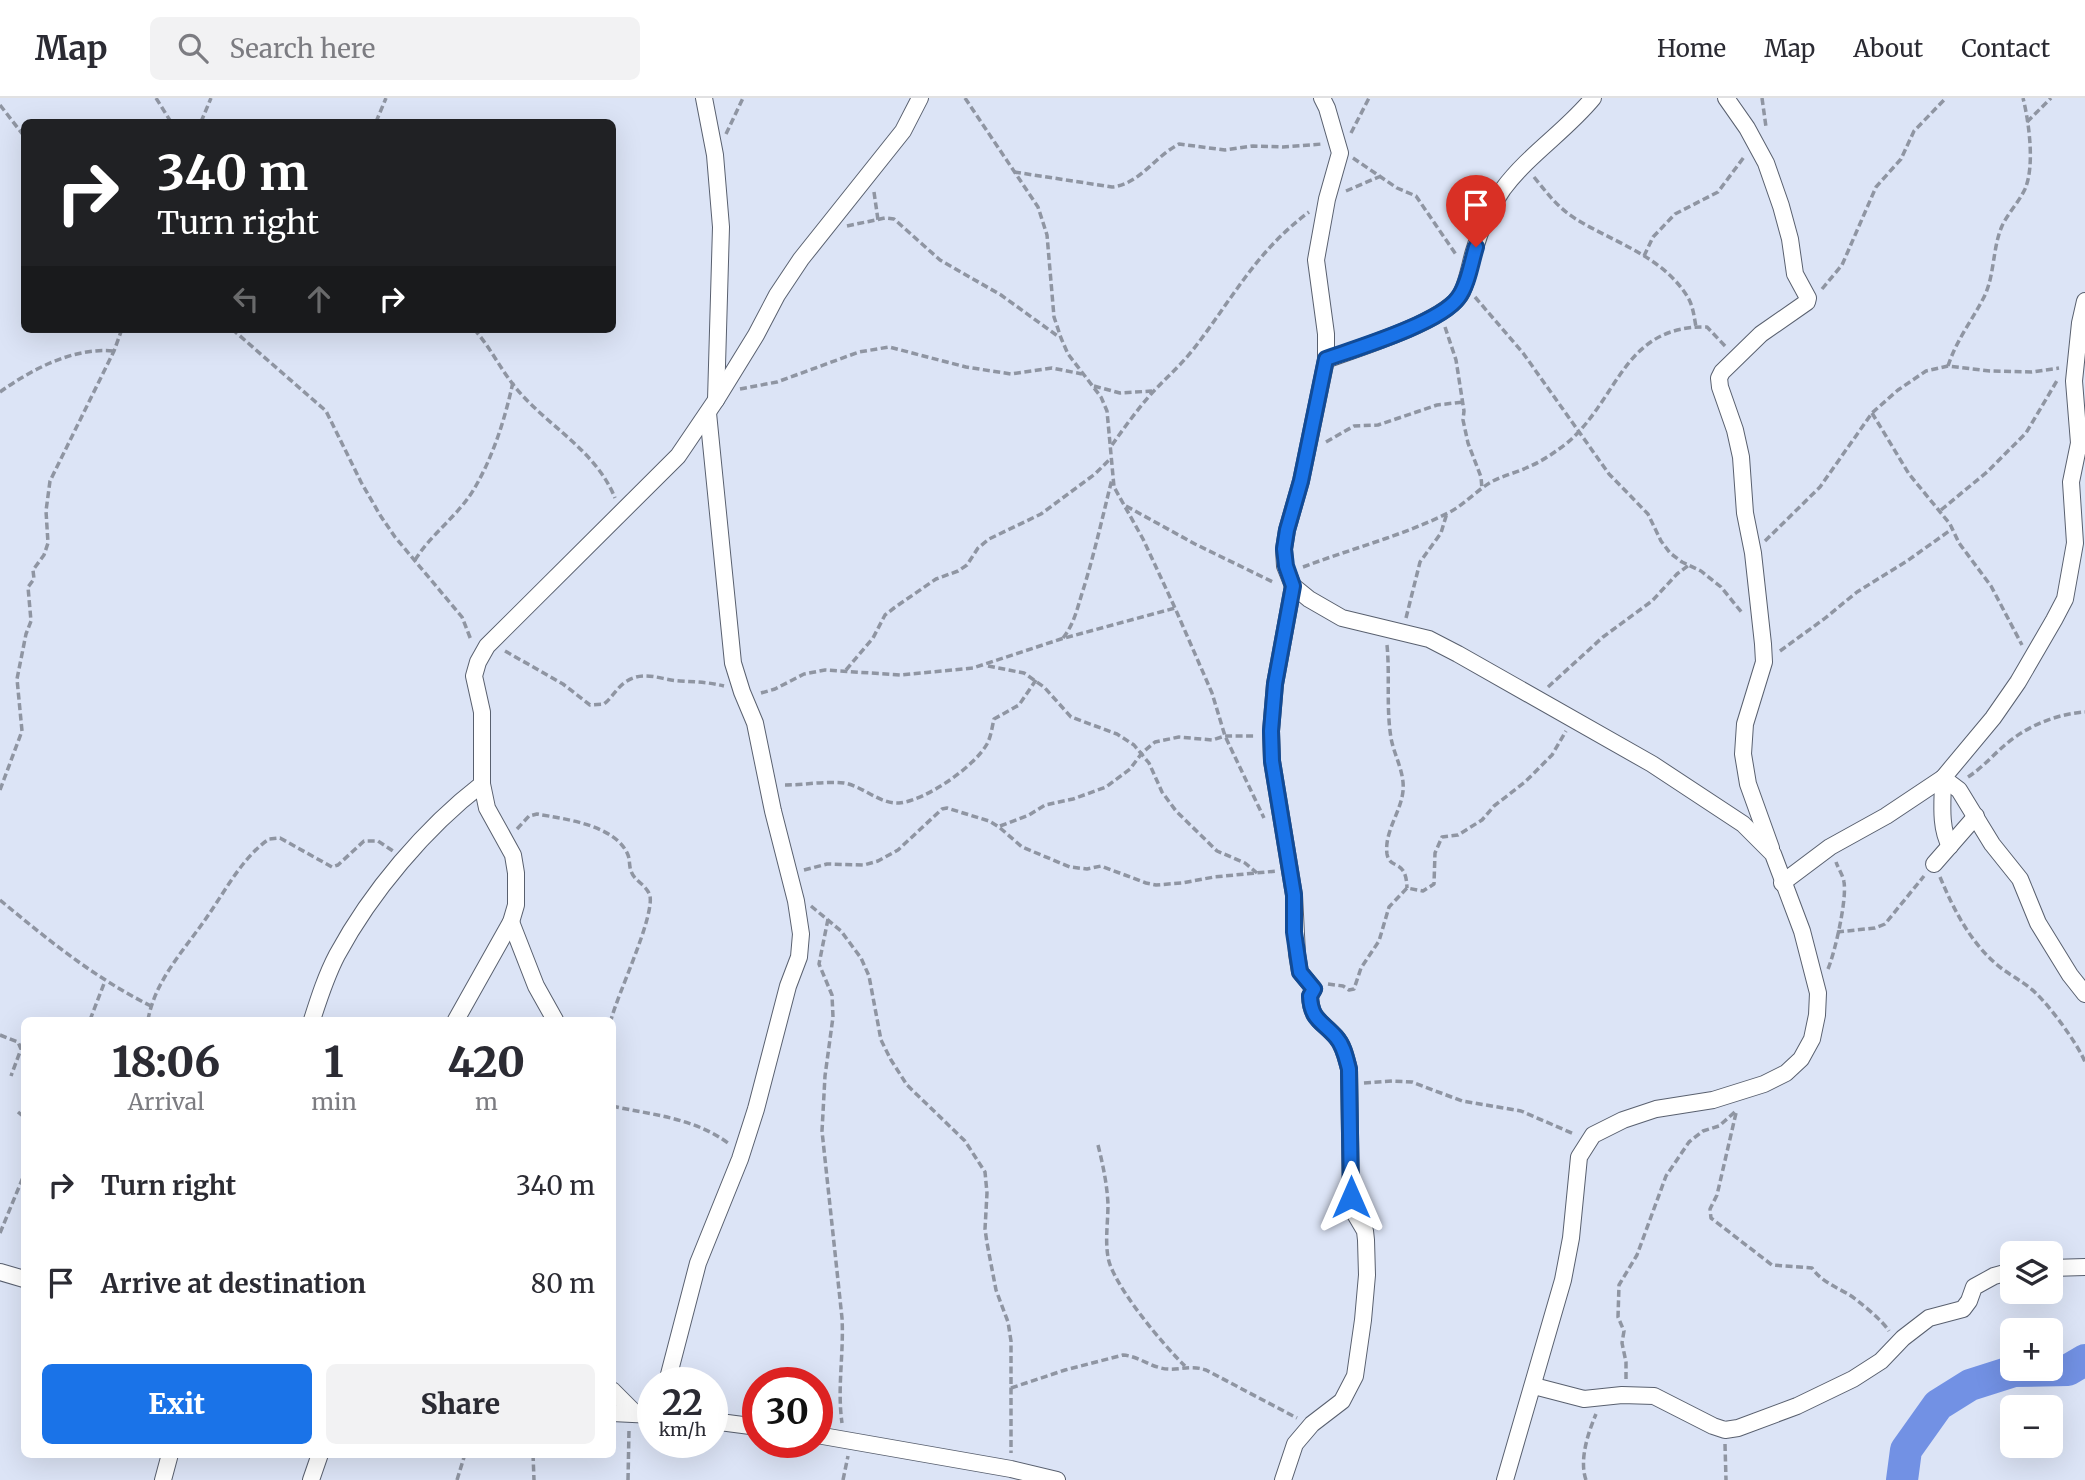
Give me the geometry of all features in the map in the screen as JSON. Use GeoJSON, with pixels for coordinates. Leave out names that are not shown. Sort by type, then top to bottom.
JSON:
{"type":"FeatureCollection","features":[{"type":"Feature","properties":{"kind":"street"},"geometry":{"type":"LineString","coordinates":[[671,1367],[698,1263],[740,1158],[768,1070],[788,986],[799,957],[801,934],[795,895],[755,723],[733,663],[716,400],[721,227],[715,156],[704,98]]}},
{"type":"Feature","properties":{"kind":"street"},"geometry":{"type":"LineString","coordinates":[[458,1017],[511,922],[516,905],[513,855],[487,808],[482,784],[482,712],[474,676],[478,662],[491,642],[678,456],[756,335],[777,295],[825,228],[903,131],[920,98]]}},
{"type":"Feature","properties":{"kind":"street"},"geometry":{"type":"LineString","coordinates":[[1283,1480],[1295,1444],[1312,1424],[1334,1409],[1349,1390],[1358,1360],[1367,1275],[1365,1231],[1355,1214],[1351,1197],[1349,1069],[1337,1038],[1314,1015],[1310,996],[1314,989],[1300,972],[1294,895],[1272,761],[1271,731],[1275,684],[1291,584],[1284,549],[1326,359],[1326,334],[1315,260],[1326,199],[1340,149],[1322,98]]}},
{"type":"Feature","properties":{"kind":"street"},"geometry":{"type":"LineString","coordinates":[[1326,359],[1410,327],[1448,309],[1458,298],[1467,278],[1476,247],[1495,201],[1522,166],[1593,98]]}},
{"type":"Feature","properties":{"kind":"street"},"geometry":{"type":"LineString","coordinates":[[1504,1480],[1534,1386],[1567,1259],[1579,1157],[1588,1142],[1593,1135],[1623,1120],[1656,1109],[1713,1100],[1764,1084],[1786,1073],[1801,1059],[1812,1039],[1817,1015],[1818,993],[1802,931],[1782,883],[1748,784],[1743,754],[1745,724],[1764,662],[1753,552],[1745,513],[1741,457],[1719,378],[1761,334],[1807,302],[1807,295],[1795,274],[1790,239],[1781,206],[1758,148],[1726,98]]}},
{"type":"Feature","properties":{"kind":"street"},"geometry":{"type":"LineString","coordinates":[[1950,846],[1945,838],[1943,818],[1949,781],[1993,718],[2065,599],[2073,564],[2076,525],[2071,482],[2079,443],[2074,381],[2085,300]]}},
{"type":"Feature","properties":{"kind":"street"},"geometry":{"type":"LineString","coordinates":[[1291,584],[1309,599],[1342,618],[1429,639],[1503,678],[1700,793],[1743,824],[1773,854]]}},
{"type":"Feature","properties":{"kind":"street"},"geometry":{"type":"LineString","coordinates":[[1949,781],[1976,816],[1992,844],[2020,879],[2038,923],[2085,994]]}},
{"type":"Feature","properties":{"kind":"street"},"geometry":{"type":"LineString","coordinates":[[1782,883],[1830,847],[1949,781]]}},
{"type":"Feature","properties":{"kind":"street"},"geometry":{"type":"LineString","coordinates":[[313,1017],[337,956],[366,909],[405,859],[482,784]]}},
{"type":"Feature","properties":{"kind":"street"},"geometry":{"type":"LineString","coordinates":[[1934,864],[1976,816]]}},
{"type":"Feature","properties":{"kind":"street"},"geometry":{"type":"LineString","coordinates":[[511,922],[536,986],[553,1017]]}},
{"type":"Feature","properties":{"kind":"street"},"geometry":{"type":"LineString","coordinates":[[2063,1268],[2085,1267]]}},
{"type":"Feature","properties":{"kind":"street"},"geometry":{"type":"LineString","coordinates":[[0,1272],[21,1278]]}},
{"type":"Feature","properties":{"kind":"street"},"geometry":{"type":"LineString","coordinates":[[1534,1386],[1584,1399],[1622,1395],[1654,1396],[1690,1416],[1725,1430],[1738,1428],[1829,1392],[1881,1362],[1913,1329],[1929,1318],[1963,1308],[1974,1287],[2000,1274]]}},
{"type":"Feature","properties":{"kind":"street"},"geometry":{"type":"LineString","coordinates":[[616,1395],[633,1414]]}},
{"type":"Feature","properties":{"kind":"street"},"geometry":{"type":"LineString","coordinates":[[616,1413],[637,1414]]}},
{"type":"Feature","properties":{"kind":"street"},"geometry":{"type":"LineString","coordinates":[[833,1437],[1011,1469],[1029,1476],[1057,1480]]}},
{"type":"Feature","properties":{"kind":"street"},"geometry":{"type":"LineString","coordinates":[[163,1480],[169,1458]]}},
{"type":"Feature","properties":{"kind":"street"},"geometry":{"type":"LineString","coordinates":[[312,1480],[319,1458]]}},
{"type":"Feature","properties":{"kind":"path"},"geometry":{"type":"LineString","coordinates":[[156,98],[169,119]]}},
{"type":"Feature","properties":{"kind":"path"},"geometry":{"type":"LineString","coordinates":[[202,119],[211,98]]}},
{"type":"Feature","properties":{"kind":"path"},"geometry":{"type":"LineString","coordinates":[[377,119],[386,98]]}},
{"type":"Feature","properties":{"kind":"path"},"geometry":{"type":"LineString","coordinates":[[715,156],[743,98]]}},
{"type":"Feature","properties":{"kind":"path"},"geometry":{"type":"LineString","coordinates":[[965,98],[1012,172],[1032,196],[1043,220],[1047,235],[1055,317],[1068,354],[1094,386],[1107,411],[1114,487],[1143,539],[1175,608],[1203,672],[1225,736],[1268,824]]}},
{"type":"Feature","properties":{"kind":"path"},"geometry":{"type":"LineString","coordinates":[[1340,149],[1369,98]]}},
{"type":"Feature","properties":{"kind":"path"},"geometry":{"type":"LineString","coordinates":[[1807,302],[1828,283],[1842,265],[1876,187],[1901,159],[1914,131],[1946,98]]}},
{"type":"Feature","properties":{"kind":"path"},"geometry":{"type":"LineString","coordinates":[[1948,366],[1957,343],[1983,299],[2003,223],[2025,189],[2029,175],[2030,152],[2023,98]]}},
{"type":"Feature","properties":{"kind":"path"},"geometry":{"type":"LineString","coordinates":[[2027,122],[2051,98]]}},
{"type":"Feature","properties":{"kind":"path"},"geometry":{"type":"LineString","coordinates":[[0,105],[21,132]]}},
{"type":"Feature","properties":{"kind":"path"},"geometry":{"type":"LineString","coordinates":[[1012,172],[1119,187],[1139,177],[1151,163],[1179,144],[1224,150],[1253,146],[1340,149],[1420,200],[1456,256],[1477,300],[1523,353],[1609,474],[1648,514],[1670,553],[1701,571],[1721,587],[1762,637]]}},
{"type":"Feature","properties":{"kind":"path"},"geometry":{"type":"LineString","coordinates":[[1644,256],[1653,237],[1675,214],[1718,192],[1744,157],[1758,148]]}},
{"type":"Feature","properties":{"kind":"path"},"geometry":{"type":"LineString","coordinates":[[1522,166],[1560,207],[1576,219],[1617,239],[1669,275],[1692,305],[1696,327]]}},
{"type":"Feature","properties":{"kind":"path"},"geometry":{"type":"LineString","coordinates":[[1110,447],[1154,391],[1169,379],[1186,358],[1269,246],[1326,199],[1381,176]]}},
{"type":"Feature","properties":{"kind":"path"},"geometry":{"type":"LineString","coordinates":[[825,228],[851,226],[885,218],[894,219],[940,260],[993,290],[1061,338]]}},
{"type":"Feature","properties":{"kind":"path"},"geometry":{"type":"LineString","coordinates":[[1448,309],[1443,321],[1456,359],[1463,420],[1468,443],[1481,477],[1482,489]]}},
{"type":"Feature","properties":{"kind":"path"},"geometry":{"type":"LineString","coordinates":[[1124,505],[1291,584],[1447,513],[1493,482],[1538,463],[1580,431],[1622,370],[1658,335],[1674,329],[1711,329],[1736,359]]}},
{"type":"Feature","properties":{"kind":"path"},"geometry":{"type":"LineString","coordinates":[[0,790],[22,732],[17,680],[26,634],[32,621],[28,587],[34,579],[33,570],[44,555],[48,543],[46,511],[50,481],[121,333]]}},
{"type":"Feature","properties":{"kind":"path"},"geometry":{"type":"LineString","coordinates":[[237,333],[326,411],[374,504],[395,537],[462,617],[478,662]]}},
{"type":"Feature","properties":{"kind":"path"},"geometry":{"type":"LineString","coordinates":[[477,333],[534,408],[592,460],[609,485],[620,513]]}},
{"type":"Feature","properties":{"kind":"path"},"geometry":{"type":"LineString","coordinates":[[716,400],[741,389],[761,386],[859,352],[889,347],[966,367],[1011,374],[1052,368],[1084,374]]}},
{"type":"Feature","properties":{"kind":"path"},"geometry":{"type":"LineString","coordinates":[[0,392],[73,354],[97,349],[114,351]]}},
{"type":"Feature","properties":{"kind":"path"},"geometry":{"type":"LineString","coordinates":[[1753,552],[1820,487],[1853,436],[1872,413],[1898,390],[1926,371],[1948,366],[2032,372],[2068,367],[2053,385],[2026,433],[1987,472],[1940,511]]}},
{"type":"Feature","properties":{"kind":"path"},"geometry":{"type":"LineString","coordinates":[[415,560],[423,547],[474,490],[502,426],[513,383]]}},
{"type":"Feature","properties":{"kind":"path"},"geometry":{"type":"LineString","coordinates":[[1094,386],[1121,393],[1154,391]]}},
{"type":"Feature","properties":{"kind":"path"},"geometry":{"type":"LineString","coordinates":[[1305,452],[1354,426],[1378,425],[1437,405],[1463,402]]}},
{"type":"Feature","properties":{"kind":"path"},"geometry":{"type":"LineString","coordinates":[[1872,413],[1909,474],[1940,511],[1966,554],[1991,586],[2031,658]]}},
{"type":"Feature","properties":{"kind":"path"},"geometry":{"type":"LineString","coordinates":[[846,670],[873,638],[885,615],[936,579],[967,565],[978,548],[989,539],[1041,514],[1084,483],[1111,458]]}},
{"type":"Feature","properties":{"kind":"path"},"geometry":{"type":"LineString","coordinates":[[1061,639],[1070,629],[1078,605],[1113,474]]}},
{"type":"Feature","properties":{"kind":"path"},"geometry":{"type":"LineString","coordinates":[[1407,888],[1405,872],[1391,862],[1386,851],[1403,786],[1389,721],[1392,631],[1409,612],[1420,562],[1441,533],[1447,513]]}},
{"type":"Feature","properties":{"kind":"path"},"geometry":{"type":"LineString","coordinates":[[1764,662],[1857,592],[1952,529]]}},
{"type":"Feature","properties":{"kind":"path"},"geometry":{"type":"LineString","coordinates":[[1537,699],[1604,637],[1653,601],[1677,573],[1689,565]]}},
{"type":"Feature","properties":{"kind":"path"},"geometry":{"type":"LineString","coordinates":[[491,642],[512,657],[563,684],[590,705],[604,704],[624,682],[646,675],[680,681],[702,680],[743,695],[775,689],[804,674],[825,670],[901,675],[986,665],[1061,639],[1175,608]]}},
{"type":"Feature","properties":{"kind":"path"},"geometry":{"type":"LineString","coordinates":[[986,665],[1017,671],[1036,680],[1072,717],[1117,734],[1134,745],[1142,753],[1162,793],[1176,811],[1217,851],[1245,863],[1257,873]]}},
{"type":"Feature","properties":{"kind":"path"},"geometry":{"type":"LineString","coordinates":[[768,785],[844,783],[887,802],[915,800],[956,774],[979,755],[990,737],[994,719],[1019,705],[1036,680]]}},
{"type":"Feature","properties":{"kind":"path"},"geometry":{"type":"LineString","coordinates":[[1949,781],[1978,770],[2022,733],[2068,713],[2085,712]]}},
{"type":"Feature","properties":{"kind":"path"},"geometry":{"type":"LineString","coordinates":[[1407,888],[1423,891],[1434,884],[1435,853],[1442,837],[1458,835],[1468,830],[1525,782],[1552,754],[1573,720]]}},
{"type":"Feature","properties":{"kind":"path"},"geometry":{"type":"LineString","coordinates":[[999,827],[1045,806],[1106,787],[1124,775],[1155,742],[1185,737],[1212,740],[1225,736],[1254,736],[1271,731]]}},
{"type":"Feature","properties":{"kind":"path"},"geometry":{"type":"LineString","coordinates":[[788,869],[805,870],[827,864],[864,865],[877,861],[898,850],[942,809],[947,808],[999,827],[1022,847],[1070,867],[1087,869],[1101,866],[1146,884],[1182,883],[1282,870]]}},
{"type":"Feature","properties":{"kind":"path"},"geometry":{"type":"LineString","coordinates":[[504,837],[529,817],[537,814],[606,832],[615,837],[629,856],[633,876],[642,882],[649,894],[650,906],[612,1017]]}},
{"type":"Feature","properties":{"kind":"path"},"geometry":{"type":"LineString","coordinates":[[149,1017],[151,1006],[171,968],[245,861],[269,839],[280,838],[332,867],[338,865],[364,841],[378,841],[405,859]]}},
{"type":"Feature","properties":{"kind":"path"},"geometry":{"type":"LineString","coordinates":[[1818,993],[1833,958],[1842,914],[1844,883],[1830,847]]}},
{"type":"Feature","properties":{"kind":"path"},"geometry":{"type":"LineString","coordinates":[[1837,932],[1875,928],[1885,924],[1934,864],[1962,925],[1995,963],[2029,986],[2043,1000],[2085,1062]]}},
{"type":"Feature","properties":{"kind":"path"},"geometry":{"type":"LineString","coordinates":[[1314,989],[1327,984],[1354,989],[1361,968],[1379,941],[1389,907],[1407,888]]}},
{"type":"Feature","properties":{"kind":"path"},"geometry":{"type":"LineString","coordinates":[[795,895],[841,931],[861,958],[869,976],[876,1023],[891,1060],[907,1085],[965,1141],[985,1172],[985,1229],[996,1290],[1008,1322],[1011,1341],[1011,1469]]}},
{"type":"Feature","properties":{"kind":"path"},"geometry":{"type":"LineString","coordinates":[[0,900],[105,982],[151,1006]]}},
{"type":"Feature","properties":{"kind":"path"},"geometry":{"type":"LineString","coordinates":[[828,919],[819,964],[832,995],[833,1017],[825,1076],[822,1131],[844,1346],[840,1393],[848,1439],[843,1480]]}},
{"type":"Feature","properties":{"kind":"path"},"geometry":{"type":"LineString","coordinates":[[91,1017],[105,982]]}},
{"type":"Feature","properties":{"kind":"path"},"geometry":{"type":"LineString","coordinates":[[0,1035],[18,1042],[21,1049],[21,1056],[11,1076]]}},
{"type":"Feature","properties":{"kind":"path"},"geometry":{"type":"LineString","coordinates":[[1350,1084],[1392,1080],[1412,1082],[1462,1101],[1521,1111],[1566,1129],[1588,1142]]}},
{"type":"Feature","properties":{"kind":"path"},"geometry":{"type":"LineString","coordinates":[[616,1107],[685,1121],[707,1129],[729,1144],[740,1158]]}},
{"type":"Feature","properties":{"kind":"path"},"geometry":{"type":"LineString","coordinates":[[1622,1395],[1626,1378],[1622,1343],[1624,1331],[1618,1317],[1619,1285],[1637,1255],[1665,1176],[1689,1142],[1703,1131],[1719,1126],[1737,1110],[1717,1195],[1710,1209],[1712,1218],[1772,1265],[1812,1268],[1817,1276],[1849,1295],[1883,1323],[1896,1346]]}},
{"type":"Feature","properties":{"kind":"path"},"geometry":{"type":"LineString","coordinates":[[1098,1145],[1107,1185],[1108,1260],[1113,1275],[1151,1327],[1185,1366]]}},
{"type":"Feature","properties":{"kind":"path"},"geometry":{"type":"LineString","coordinates":[[0,1233],[21,1182]]}},
{"type":"Feature","properties":{"kind":"path"},"geometry":{"type":"LineString","coordinates":[[1011,1388],[1065,1370],[1123,1355],[1132,1356],[1159,1368],[1171,1370],[1195,1366],[1206,1370],[1275,1408],[1312,1424]]}},
{"type":"Feature","properties":{"kind":"path"},"geometry":{"type":"LineString","coordinates":[[1586,1480],[1583,1472],[1586,1443],[1604,1398]]}},
{"type":"Feature","properties":{"kind":"path"},"geometry":{"type":"LineString","coordinates":[[628,1480],[633,1414]]}},
{"type":"Feature","properties":{"kind":"path"},"geometry":{"type":"LineString","coordinates":[[1725,1430],[1726,1480]]}},
{"type":"Feature","properties":{"kind":"path"},"geometry":{"type":"LineString","coordinates":[[457,1480],[464,1458]]}},
{"type":"Feature","properties":{"kind":"path"},"geometry":{"type":"LineString","coordinates":[[533,1458],[534,1480]]}},
{"type":"Feature","properties":{"kind":"waterway"},"geometry":{"type":"LineString","coordinates":[[1902,1480],[1906,1450],[1938,1405],[1970,1385],[2014,1371],[2068,1370],[2085,1360]]}},
{"type":"Feature","properties":{"kind":"route"},"geometry":{"type":"LineString","coordinates":[[1351,1197],[1349,1069],[1337,1038],[1314,1015],[1310,996],[1314,989],[1300,972],[1287,840],[1272,761],[1272,705],[1293,586],[1284,549],[1326,359],[1410,327],[1451,306],[1463,290],[1476,247]]}}]}
